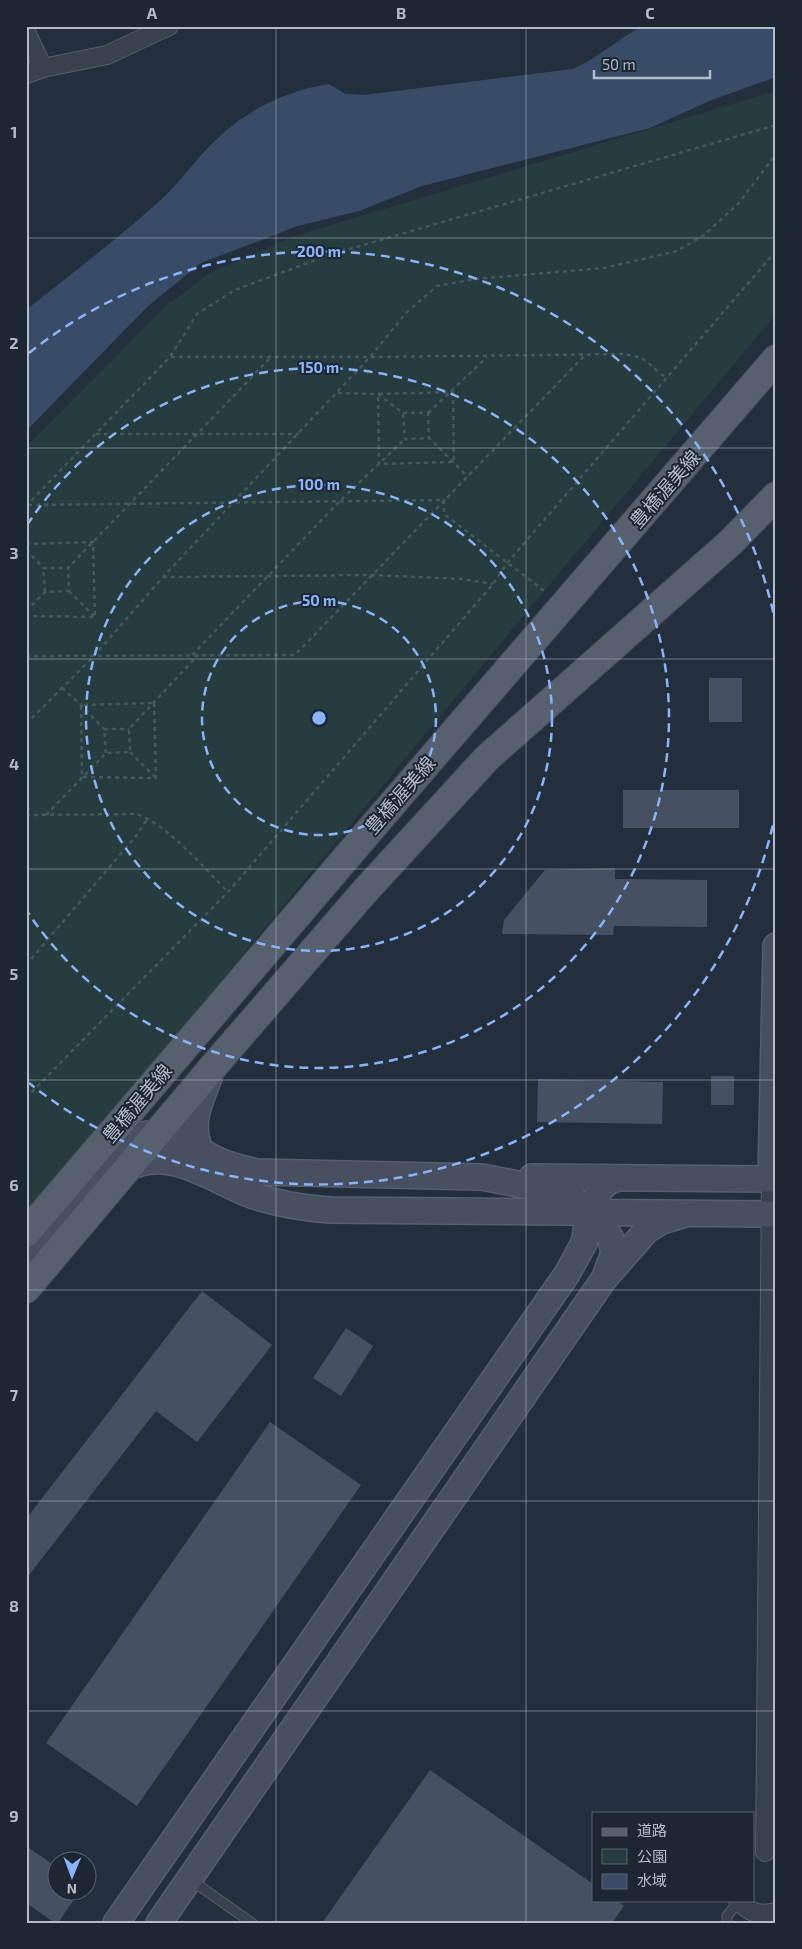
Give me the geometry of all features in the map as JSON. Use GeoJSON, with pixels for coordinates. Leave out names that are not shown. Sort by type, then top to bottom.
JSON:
{"type":"FeatureCollection","features":[{"type":"Feature","properties":{"kind":"main road","name":"豊橋渥美線"},"geometry":{"type":"LineString","coordinates":[[26,1233],[381,817],[776,359]]}},
{"type":"Feature","properties":{"kind":"main road","name":"豊橋渥美線"},"geometry":{"type":"LineString","coordinates":[[26,1289],[212,1068],[365,891],[487,758],[731,542],[776,496]]}},
{"type":"Feature","properties":{"kind":"street"},"geometry":{"type":"LineString","coordinates":[[26,74],[43,68],[107,55],[168,26]]}},
{"type":"Feature","properties":{"kind":"street"},"geometry":{"type":"LineString","coordinates":[[26,32],[43,68]]}},
{"type":"Feature","properties":{"kind":"street"},"geometry":{"type":"LineString","coordinates":[[765,1853],[771,1644],[776,946]]}},
{"type":"Feature","properties":{"kind":"street"},"geometry":{"type":"LineString","coordinates":[[200,1150],[194,1134],[194,1120],[212,1068]]}},
{"type":"Feature","properties":{"kind":"street"},"geometry":{"type":"LineString","coordinates":[[151,1087],[148,1109],[152,1122],[158,1132],[185,1157],[236,1190],[303,1208],[329,1210],[773,1214]]}},
{"type":"Feature","properties":{"kind":"street"},"geometry":{"type":"LineString","coordinates":[[26,1255],[117,1149],[130,1138],[158,1132],[183,1140],[227,1164],[258,1172],[482,1177],[773,1178]]}},
{"type":"Feature","properties":{"kind":"street"},"geometry":{"type":"LineString","coordinates":[[126,1170],[140,1162],[160,1160],[175,1162],[218,1180]]}},
{"type":"Feature","properties":{"kind":"street"},"geometry":{"type":"LineString","coordinates":[[482,1177],[528,1186],[569,1197],[580,1204],[601,1222],[611,1238],[614,1253],[604,1278]]}},
{"type":"Feature","properties":{"kind":"street"},"geometry":{"type":"LineString","coordinates":[[116,1923],[567,1274],[584,1244],[589,1213],[601,1188],[608,1182],[618,1178]]}},
{"type":"Feature","properties":{"kind":"street"},"geometry":{"type":"LineString","coordinates":[[546,1212],[564,1220],[572,1231],[574,1240],[573,1252],[567,1274]]}},
{"type":"Feature","properties":{"kind":"street"},"geometry":{"type":"LineString","coordinates":[[159,1923],[604,1278],[647,1230],[662,1221],[685,1214]]}},
{"type":"Feature","properties":{"kind":"street"},"geometry":{"type":"LineString","coordinates":[[740,1902],[752,1912],[760,1914],[776,1912]]}},
{"type":"Feature","properties":{"kind":"lane"},"geometry":{"type":"LineString","coordinates":[[189,1879],[252,1923]]}},
{"type":"Feature","properties":{"kind":"lane"},"geometry":{"type":"LineString","coordinates":[[727,1923],[727,1916],[737,1902]]}},
{"type":"Feature","properties":{"kind":"path"},"geometry":{"type":"LineString","coordinates":[[27,505],[170,357],[198,314],[235,290],[329,255],[776,125]]}},
{"type":"Feature","properties":{"kind":"path"},"geometry":{"type":"LineString","coordinates":[[26,724],[94,656],[163,577],[338,393],[370,358],[406,313],[437,286],[476,279],[604,268],[677,251],[704,236],[738,204],[776,154]]}},
{"type":"Feature","properties":{"kind":"path"},"geometry":{"type":"LineString","coordinates":[[26,1098],[228,892],[493,584],[507,564],[776,250]]}},
{"type":"Feature","properties":{"kind":"path"},"geometry":{"type":"LineString","coordinates":[[26,656],[295,655],[585,354]]}},
{"type":"Feature","properties":{"kind":"path"},"geometry":{"type":"LineString","coordinates":[[170,357],[370,358],[625,354],[642,358],[666,378]]}},
{"type":"Feature","properties":{"kind":"path"},"geometry":{"type":"LineString","coordinates":[[378,394],[403,413],[428,413],[488,356]]}},
{"type":"Feature","properties":{"kind":"path"},"geometry":{"type":"LineString","coordinates":[[43,568],[68,568],[271,357]]}},
{"type":"Feature","properties":{"kind":"path"},"geometry":{"type":"LineString","coordinates":[[338,393],[452,392]]}},
{"type":"Feature","properties":{"kind":"path"},"geometry":{"type":"LineString","coordinates":[[452,392],[454,462]]}},
{"type":"Feature","properties":{"kind":"path"},"geometry":{"type":"LineString","coordinates":[[378,394],[380,464]]}},
{"type":"Feature","properties":{"kind":"path"},"geometry":{"type":"LineString","coordinates":[[403,413],[405,439]]}},
{"type":"Feature","properties":{"kind":"path"},"geometry":{"type":"LineString","coordinates":[[428,413],[429,438],[468,476]]}},
{"type":"Feature","properties":{"kind":"path"},"geometry":{"type":"LineString","coordinates":[[96,434],[299,434]]}},
{"type":"Feature","properties":{"kind":"path"},"geometry":{"type":"LineString","coordinates":[[192,655],[340,501],[405,439],[429,438]]}},
{"type":"Feature","properties":{"kind":"path"},"geometry":{"type":"LineString","coordinates":[[380,464],[454,462]]}},
{"type":"Feature","properties":{"kind":"path"},"geometry":{"type":"LineString","coordinates":[[444,500],[444,514],[564,606]]}},
{"type":"Feature","properties":{"kind":"path"},"geometry":{"type":"LineString","coordinates":[[27,505],[444,500]]}},
{"type":"Feature","properties":{"kind":"path"},"geometry":{"type":"LineString","coordinates":[[26,544],[93,542]]}},
{"type":"Feature","properties":{"kind":"path"},"geometry":{"type":"LineString","coordinates":[[93,542],[95,617]]}},
{"type":"Feature","properties":{"kind":"path"},"geometry":{"type":"LineString","coordinates":[[26,550],[43,568],[45,592]]}},
{"type":"Feature","properties":{"kind":"path"},"geometry":{"type":"LineString","coordinates":[[68,568],[69,591],[95,617]]}},
{"type":"Feature","properties":{"kind":"path"},"geometry":{"type":"LineString","coordinates":[[163,577],[372,575],[462,579],[493,584]]}},
{"type":"Feature","properties":{"kind":"path"},"geometry":{"type":"LineString","coordinates":[[26,611],[45,592],[69,591]]}},
{"type":"Feature","properties":{"kind":"path"},"geometry":{"type":"LineString","coordinates":[[26,616],[95,617]]}},
{"type":"Feature","properties":{"kind":"path"},"geometry":{"type":"LineString","coordinates":[[104,729],[129,729],[198,655]]}},
{"type":"Feature","properties":{"kind":"path"},"geometry":{"type":"LineString","coordinates":[[62,688],[82,705],[104,729],[106,753]]}},
{"type":"Feature","properties":{"kind":"path"},"geometry":{"type":"LineString","coordinates":[[82,705],[154,703]]}},
{"type":"Feature","properties":{"kind":"path"},"geometry":{"type":"LineString","coordinates":[[154,703],[156,778]]}},
{"type":"Feature","properties":{"kind":"path"},"geometry":{"type":"LineString","coordinates":[[82,705],[82,777]]}},
{"type":"Feature","properties":{"kind":"path"},"geometry":{"type":"LineString","coordinates":[[129,729],[130,752],[156,778]]}},
{"type":"Feature","properties":{"kind":"path"},"geometry":{"type":"LineString","coordinates":[[46,815],[106,753],[130,752]]}},
{"type":"Feature","properties":{"kind":"path"},"geometry":{"type":"LineString","coordinates":[[82,777],[156,778]]}},
{"type":"Feature","properties":{"kind":"path"},"geometry":{"type":"LineString","coordinates":[[26,815],[137,814],[148,818],[167,832],[228,892]]}},
{"type":"Feature","properties":{"kind":"path"},"geometry":{"type":"LineString","coordinates":[[26,965],[136,836],[148,818]]}},
{"type":"Feature","properties":{"kind":"green space"},"geometry":{"type":"Polygon","coordinates":[[[776,91],[776,314],[124,1098],[26,1210],[26,447],[166,306],[208,274],[295,236],[776,91]]]}},
{"type":"Feature","properties":{"kind":"water"},"geometry":{"type":"Polygon","coordinates":[[[642,26],[776,26],[776,77],[709,101],[650,128],[422,186],[359,211],[298,226],[201,263],[148,306],[26,431],[26,310],[153,207],[210,146],[242,118],[284,96],[329,84],[345,94],[364,95],[573,69],[642,26]]]}},
{"type":"Feature","properties":{"kind":"building"},"geometry":{"type":"Polygon","coordinates":[[[709,678],[742,678],[742,722],[709,722],[709,678]]]}},
{"type":"Feature","properties":{"kind":"building"},"geometry":{"type":"Polygon","coordinates":[[[623,790],[739,790],[739,828],[623,828],[623,790]]]}},
{"type":"Feature","properties":{"kind":"building"},"geometry":{"type":"Polygon","coordinates":[[[615,868],[615,879],[707,880],[707,927],[614,926],[613,935],[502,934],[504,920],[545,870],[615,868]]]}},
{"type":"Feature","properties":{"kind":"building"},"geometry":{"type":"Polygon","coordinates":[[[711,1076],[734,1076],[734,1105],[711,1105],[711,1076]]]}},
{"type":"Feature","properties":{"kind":"building"},"geometry":{"type":"Polygon","coordinates":[[[538,1079],[663,1082],[662,1124],[537,1122],[538,1079]]]}},
{"type":"Feature","properties":{"kind":"building"},"geometry":{"type":"Polygon","coordinates":[[[202,1291],[272,1345],[197,1442],[156,1411],[26,1579],[26,1519],[202,1291]]]}},
{"type":"Feature","properties":{"kind":"building"},"geometry":{"type":"Polygon","coordinates":[[[346,1328],[373,1346],[341,1396],[313,1378],[346,1328]]]}},
{"type":"Feature","properties":{"kind":"building"},"geometry":{"type":"Polygon","coordinates":[[[270,1422],[361,1485],[137,1806],[46,1743],[270,1422]]]}},
{"type":"Feature","properties":{"kind":"building"},"geometry":{"type":"Polygon","coordinates":[[[430,1770],[592,1883],[592,1902],[619,1902],[624,1906],[612,1923],[322,1923],[430,1770]]]}},
{"type":"Feature","properties":{"kind":"building"},"geometry":{"type":"Polygon","coordinates":[[[26,1846],[48,1861],[48,1902],[72,1902],[58,1923],[55,1923],[26,1903],[26,1846]]]}}]}
